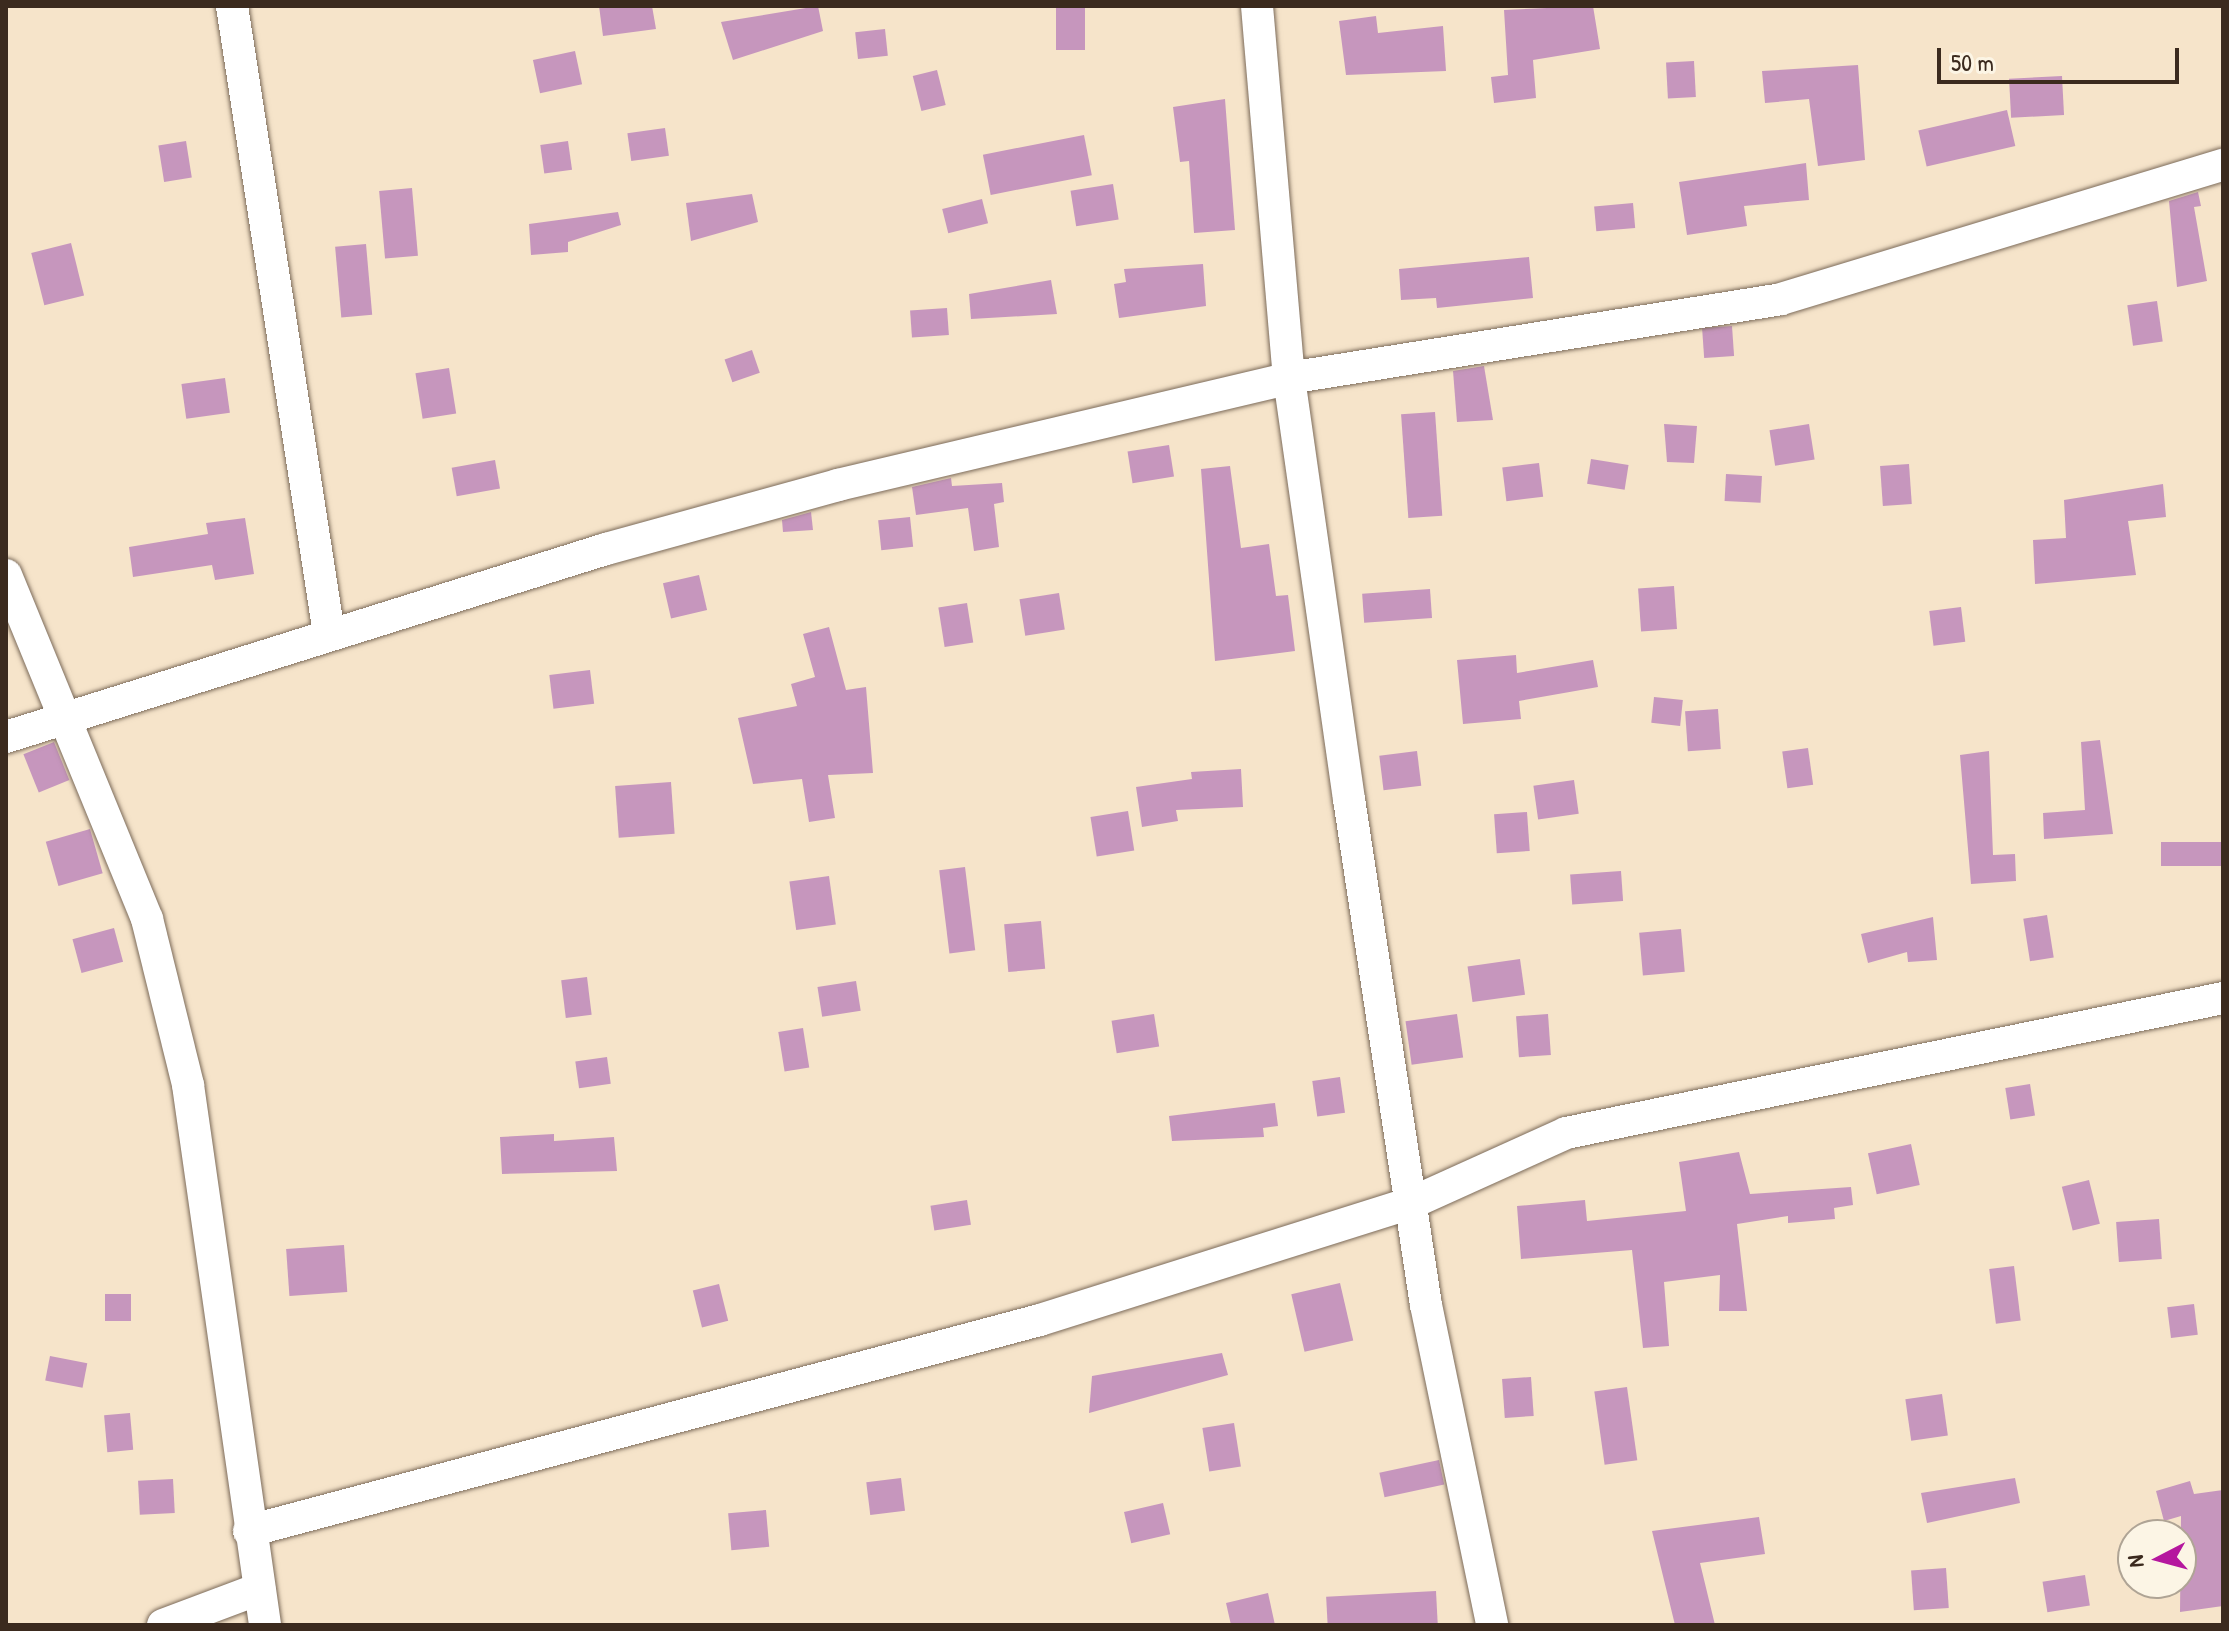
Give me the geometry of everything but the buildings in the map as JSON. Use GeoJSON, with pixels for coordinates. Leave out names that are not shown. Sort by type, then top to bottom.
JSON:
{"type":"FeatureCollection","features":[{"type":"Feature","properties":{"kind":"street"},"geometry":{"type":"LineString","coordinates":[[232,6],[329,634]]}},
{"type":"Feature","properties":{"kind":"street"},"geometry":{"type":"LineString","coordinates":[[1257,6],[1289,378],[1409,1204],[1492,1625]]}},
{"type":"Feature","properties":{"kind":"street"},"geometry":{"type":"LineString","coordinates":[[6,737],[67,715],[329,634],[824,489],[1289,378],[1781,299],[2223,165]]}},
{"type":"Feature","properties":{"kind":"street"},"geometry":{"type":"LineString","coordinates":[[6,575],[67,715],[147,919],[188,1085],[249,1531],[265,1625]]}},
{"type":"Feature","properties":{"kind":"street"},"geometry":{"type":"LineString","coordinates":[[249,1531],[1040,1320],[1409,1204],[1566,1133],[1660,1109],[2223,998]]}},
{"type":"Feature","properties":{"kind":"street"},"geometry":{"type":"LineString","coordinates":[[163,1625],[259,1589]]}}]}
